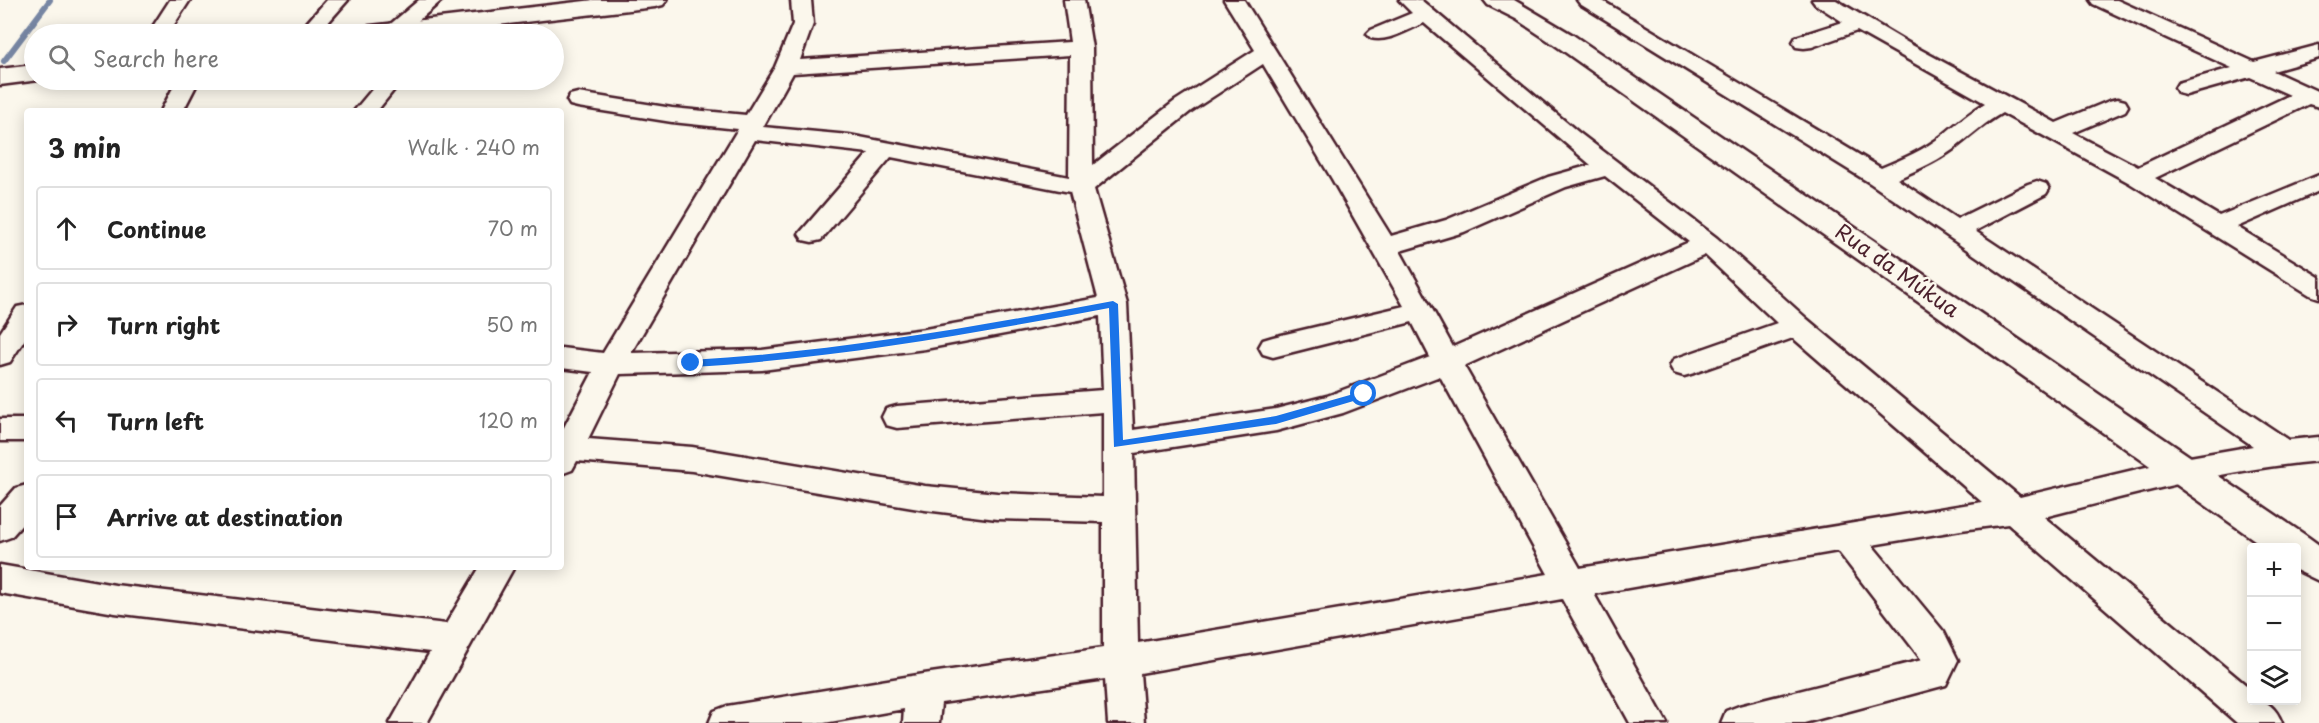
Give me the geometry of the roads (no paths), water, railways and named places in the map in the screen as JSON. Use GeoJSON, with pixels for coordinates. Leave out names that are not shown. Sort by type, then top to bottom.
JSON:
{"type":"FeatureCollection","features":[{"type":"Feature","properties":{"kind":"street"},"geometry":{"type":"LineString","coordinates":[[164,24],[180,0]]}},
{"type":"Feature","properties":{"kind":"street"},"geometry":{"type":"LineString","coordinates":[[317,24],[338,0]]}},
{"type":"Feature","properties":{"kind":"street"},"geometry":{"type":"LineString","coordinates":[[403,24],[432,0]]}},
{"type":"Feature","properties":{"kind":"street"},"geometry":{"type":"LineString","coordinates":[[477,24],[655,0]]}},
{"type":"Feature","properties":{"kind":"street"},"geometry":{"type":"LineString","coordinates":[[801,0],[803,24],[786,67],[611,364],[565,456],[692,459],[925,498],[996,506],[1119,510]]}},
{"type":"Feature","properties":{"kind":"street"},"geometry":{"type":"LineString","coordinates":[[1074,0],[1080,48],[1081,187],[1113,304],[1118,400],[1121,661],[1126,723]]}},
{"type":"Feature","properties":{"kind":"street"},"geometry":{"type":"LineString","coordinates":[[1234,0],[1420,311],[1649,723]]}},
{"type":"Feature","properties":{"kind":"street","name":"Rua da Múkua"},"geometry":{"type":"LineString","coordinates":[[1496,0],[1524,14],[1564,40],[2289,543]]}},
{"type":"Feature","properties":{"kind":"street"},"geometry":{"type":"LineString","coordinates":[[1587,0],[1879,178],[2284,452]]}},
{"type":"Feature","properties":{"kind":"street"},"geometry":{"type":"LineString","coordinates":[[1821,0],[1902,49],[2137,177],[2319,289]]}},
{"type":"Feature","properties":{"kind":"street"},"geometry":{"type":"LineString","coordinates":[[2100,0],[2314,98]]}},
{"type":"Feature","properties":{"kind":"street"},"geometry":{"type":"LineString","coordinates":[[1378,34],[1417,8],[1570,137],[1708,244],[1797,326],[2264,723]]}},
{"type":"Feature","properties":{"kind":"street"},"geometry":{"type":"LineString","coordinates":[[1804,42],[1859,23]]}},
{"type":"Feature","properties":{"kind":"street"},"geometry":{"type":"LineString","coordinates":[[786,67],[1080,48]]}},
{"type":"Feature","properties":{"kind":"street"},"geometry":{"type":"LineString","coordinates":[[2186,88],[2319,51]]}},
{"type":"Feature","properties":{"kind":"street"},"geometry":{"type":"LineString","coordinates":[[578,100],[849,142],[1081,187],[1183,106],[1267,52]]}},
{"type":"Feature","properties":{"kind":"street"},"geometry":{"type":"LineString","coordinates":[[0,77],[24,74]]}},
{"type":"Feature","properties":{"kind":"street"},"geometry":{"type":"LineString","coordinates":[[174,108],[183,90]]}},
{"type":"Feature","properties":{"kind":"street"},"geometry":{"type":"LineString","coordinates":[[368,108],[383,90]]}},
{"type":"Feature","properties":{"kind":"street"},"geometry":{"type":"LineString","coordinates":[[2137,177],[2314,98]]}},
{"type":"Feature","properties":{"kind":"street"},"geometry":{"type":"LineString","coordinates":[[1879,178],[1921,160],[1951,140],[1973,120],[2002,103]]}},
{"type":"Feature","properties":{"kind":"street"},"geometry":{"type":"LineString","coordinates":[[2055,132],[2117,106]]}},
{"type":"Feature","properties":{"kind":"street"},"geometry":{"type":"LineString","coordinates":[[812,234],[885,150]]}},
{"type":"Feature","properties":{"kind":"street"},"geometry":{"type":"LineString","coordinates":[[1383,247],[1455,226],[1557,182],[1609,167]]}},
{"type":"Feature","properties":{"kind":"street"},"geometry":{"type":"LineString","coordinates":[[2219,226],[2319,182]]}},
{"type":"Feature","properties":{"kind":"street"},"geometry":{"type":"LineString","coordinates":[[1956,230],[2037,189]]}},
{"type":"Feature","properties":{"kind":"street"},"geometry":{"type":"LineString","coordinates":[[1118,444],[1276,420],[1333,405],[1447,362],[1708,244]]}},
{"type":"Feature","properties":{"kind":"street"},"geometry":{"type":"LineString","coordinates":[[564,358],[611,364],[762,360],[925,339],[1113,304]]}},
{"type":"Feature","properties":{"kind":"street"},"geometry":{"type":"LineString","coordinates":[[1273,347],[1420,311]]}},
{"type":"Feature","properties":{"kind":"street"},"geometry":{"type":"LineString","coordinates":[[0,355],[24,319]]}},
{"type":"Feature","properties":{"kind":"street"},"geometry":{"type":"LineString","coordinates":[[1684,366],[1797,326]]}},
{"type":"Feature","properties":{"kind":"street"},"geometry":{"type":"LineString","coordinates":[[897,417],[1118,400]]}},
{"type":"Feature","properties":{"kind":"street"},"geometry":{"type":"LineString","coordinates":[[0,430],[24,430]]}},
{"type":"Feature","properties":{"kind":"street"},"geometry":{"type":"LineString","coordinates":[[727,723],[923,706],[1121,661],[1961,517],[2016,511],[2184,470],[2319,448]]}},
{"type":"Feature","properties":{"kind":"street"},"geometry":{"type":"LineString","coordinates":[[0,528],[24,500]]}},
{"type":"Feature","properties":{"kind":"street"},"geometry":{"type":"LineString","coordinates":[[1739,723],[1933,675],[1940,660],[1932,643],[1846,537]]}},
{"type":"Feature","properties":{"kind":"street","name":"Rua da Múkua"},"geometry":{"type":"LineString","coordinates":[[2301,551],[2319,564]]}},
{"type":"Feature","properties":{"kind":"street"},"geometry":{"type":"LineString","coordinates":[[408,723],[453,640],[495,570]]}},
{"type":"Feature","properties":{"kind":"street"},"geometry":{"type":"LineString","coordinates":[[0,579],[115,598],[453,640]]}},
{"type":"Feature","properties":{"kind":"waterway"},"geometry":{"type":"LineString","coordinates":[[32,24],[50,0]]}},
{"type":"Feature","properties":{"kind":"waterway"},"geometry":{"type":"LineString","coordinates":[[4,61],[24,34]]}}]}
